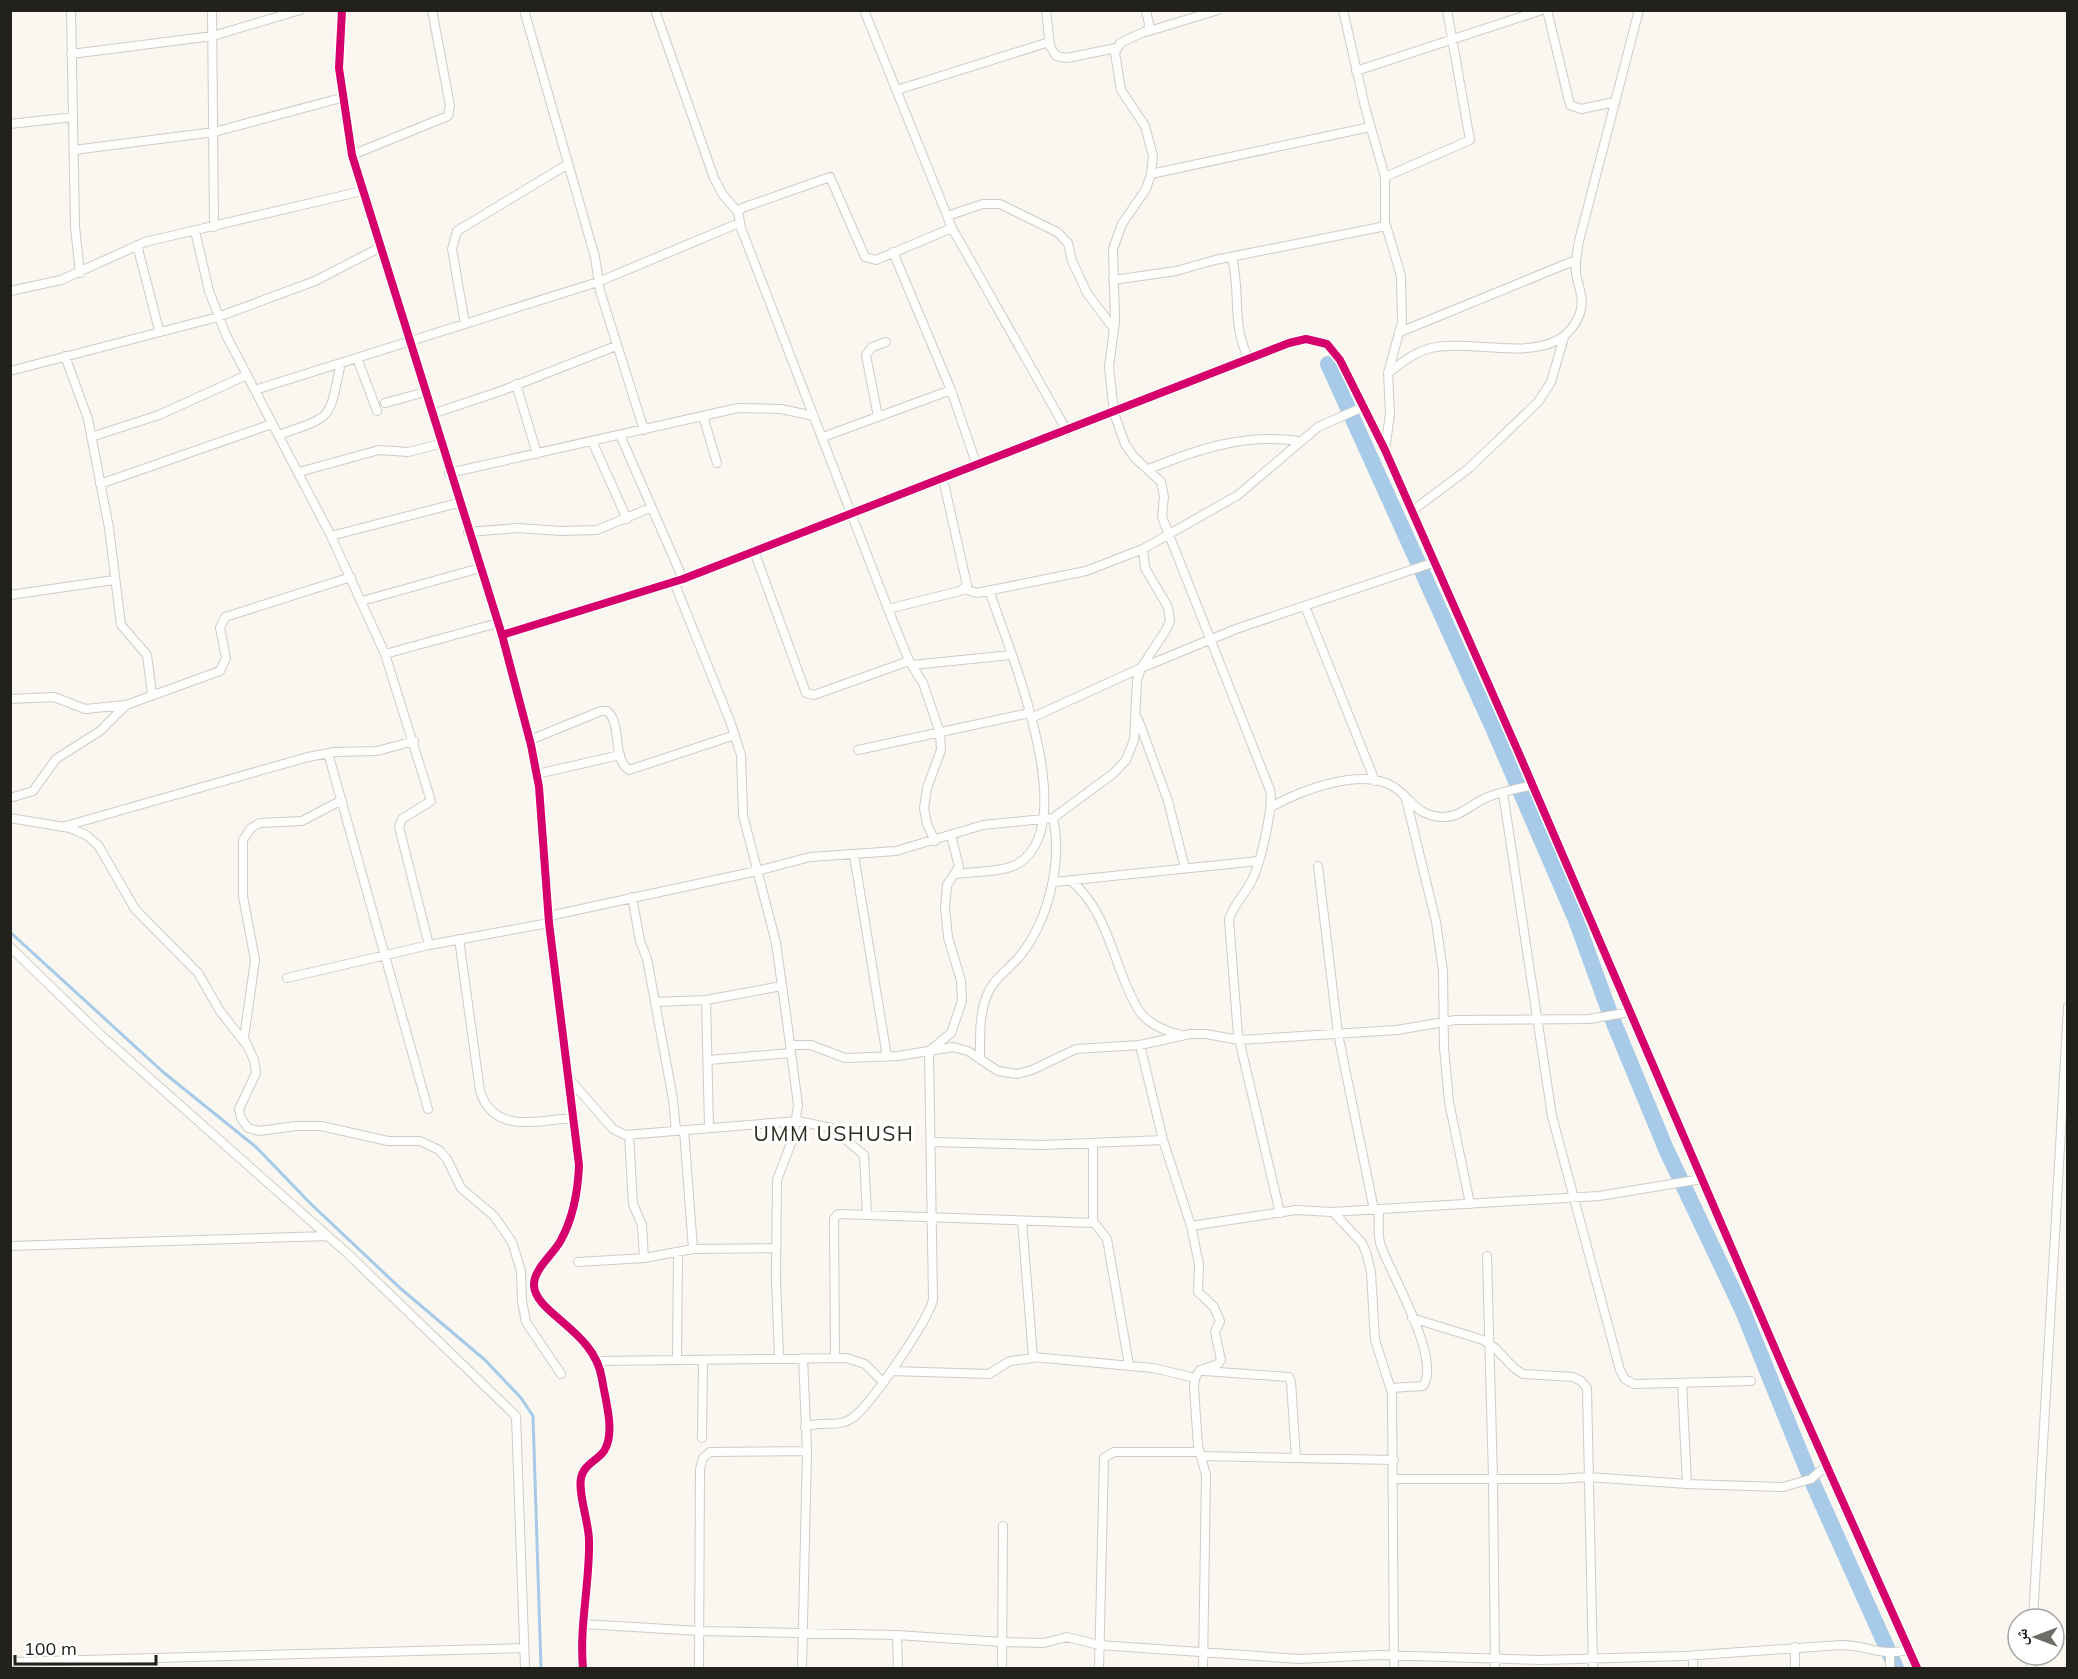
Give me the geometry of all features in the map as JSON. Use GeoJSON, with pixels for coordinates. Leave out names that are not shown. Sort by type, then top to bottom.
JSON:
{"type":"FeatureCollection","features":[{"type":"Feature","properties":{"kind":"street"},"geometry":{"type":"LineString","coordinates":[[71,10],[75,227],[80,273]]}},
{"type":"Feature","properties":{"kind":"street"},"geometry":{"type":"LineString","coordinates":[[212,10],[214,227]]}},
{"type":"Feature","properties":{"kind":"street"},"geometry":{"type":"LineString","coordinates":[[71,54],[213,36],[300,10]]}},
{"type":"Feature","properties":{"kind":"street"},"geometry":{"type":"LineString","coordinates":[[342,10],[339,60],[341,98],[352,155],[458,503],[502,635],[537,774],[549,919],[579,1165],[574,1205],[561,1240],[535,1281],[538,1299],[585,1341],[598,1361],[609,1433],[604,1451],[588,1464],[581,1478],[589,1538],[583,1668]]}},
{"type":"Feature","properties":{"kind":"street"},"geometry":{"type":"LineString","coordinates":[[352,155],[450,113],[432,10]]}},
{"type":"Feature","properties":{"kind":"street"},"geometry":{"type":"LineString","coordinates":[[524,10],[595,257],[598,282],[616,346],[644,430]]}},
{"type":"Feature","properties":{"kind":"street"},"geometry":{"type":"LineString","coordinates":[[655,10],[714,178],[723,195],[738,212],[739,223],[888,609],[911,663],[923,683],[940,734],[941,750],[927,788],[924,808],[927,824],[935,841]]}},
{"type":"Feature","properties":{"kind":"street"},"geometry":{"type":"LineString","coordinates":[[864,10],[952,228],[1067,431]]}},
{"type":"Feature","properties":{"kind":"street"},"geometry":{"type":"LineString","coordinates":[[1046,10],[1049,42],[1053,52],[1064,58],[1116,48],[1120,43],[1146,32],[1218,10]]}},
{"type":"Feature","properties":{"kind":"street"},"geometry":{"type":"LineString","coordinates":[[1146,10],[1149,24],[1146,32]]}},
{"type":"Feature","properties":{"kind":"street"},"geometry":{"type":"LineString","coordinates":[[1343,10],[1370,127],[1385,177],[1386,226],[1401,276],[1403,317],[1388,373],[1390,414],[1385,450]]}},
{"type":"Feature","properties":{"kind":"street"},"geometry":{"type":"LineString","coordinates":[[1385,177],[1470,140],[1448,10]]}},
{"type":"Feature","properties":{"kind":"street"},"geometry":{"type":"LineString","coordinates":[[1356,71],[1544,10],[1570,105],[1581,109],[1615,102]]}},
{"type":"Feature","properties":{"kind":"street"},"geometry":{"type":"LineString","coordinates":[[1412,511],[1468,469],[1538,402],[1551,382],[1564,337],[1577,319],[1582,302],[1576,260],[1639,10]]}},
{"type":"Feature","properties":{"kind":"street"},"geometry":{"type":"LineString","coordinates":[[897,90],[1049,42]]}},
{"type":"Feature","properties":{"kind":"street"},"geometry":{"type":"LineString","coordinates":[[1116,48],[1117,75],[1121,90],[1145,126],[1153,147],[1151,174],[1142,196],[1118,232],[1112,258],[1114,329],[1109,367],[1114,413],[1129,451],[1159,478],[1163,486],[1161,513],[1269,785],[1271,807],[1258,861],[1252,881],[1236,902],[1229,920],[1233,993],[1239,1040],[1280,1213]]}},
{"type":"Feature","properties":{"kind":"street"},"geometry":{"type":"LineString","coordinates":[[74,150],[214,132],[341,98]]}},
{"type":"Feature","properties":{"kind":"street"},"geometry":{"type":"LineString","coordinates":[[10,124],[73,117]]}},
{"type":"Feature","properties":{"kind":"street"},"geometry":{"type":"LineString","coordinates":[[1151,174],[1370,127]]}},
{"type":"Feature","properties":{"kind":"street"},"geometry":{"type":"LineString","coordinates":[[465,324],[452,249],[457,231],[568,164]]}},
{"type":"Feature","properties":{"kind":"street"},"geometry":{"type":"LineString","coordinates":[[738,212],[742,208],[830,177],[865,257],[876,260],[952,228]]}},
{"type":"Feature","properties":{"kind":"street"},"geometry":{"type":"LineString","coordinates":[[10,291],[41,287],[80,273],[136,245],[362,191]]}},
{"type":"Feature","properties":{"kind":"street"},"geometry":{"type":"LineString","coordinates":[[947,216],[983,204],[1000,204],[1057,232],[1068,243],[1072,261],[1087,293],[1114,329]]}},
{"type":"Feature","properties":{"kind":"street"},"geometry":{"type":"LineString","coordinates":[[255,390],[598,282],[739,223]]}},
{"type":"Feature","properties":{"kind":"street"},"geometry":{"type":"LineString","coordinates":[[1113,280],[1176,271],[1215,260],[1386,226]]}},
{"type":"Feature","properties":{"kind":"street"},"geometry":{"type":"LineString","coordinates":[[195,231],[218,317],[351,577],[385,654],[414,741],[431,801],[402,819],[399,827],[429,945]]}},
{"type":"Feature","properties":{"kind":"street"},"geometry":{"type":"LineString","coordinates":[[136,245],[159,330]]}},
{"type":"Feature","properties":{"kind":"street"},"geometry":{"type":"LineString","coordinates":[[10,370],[159,330],[218,317],[315,281],[379,248]]}},
{"type":"Feature","properties":{"kind":"street"},"geometry":{"type":"LineString","coordinates":[[893,252],[951,390],[976,466]]}},
{"type":"Feature","properties":{"kind":"street"},"geometry":{"type":"LineString","coordinates":[[1232,258],[1236,283],[1236,318],[1249,358]]}},
{"type":"Feature","properties":{"kind":"street"},"geometry":{"type":"LineString","coordinates":[[1400,332],[1576,260]]}},
{"type":"Feature","properties":{"kind":"street"},"geometry":{"type":"LineString","coordinates":[[1388,373],[1412,355],[1431,348],[1453,345],[1513,348],[1546,345],[1564,337]]}},
{"type":"Feature","properties":{"kind":"street"},"geometry":{"type":"LineString","coordinates":[[502,635],[683,579],[1114,413],[1249,358],[1305,339],[1327,344],[1340,360],[1385,450],[1435,562],[1827,1466],[1917,1668]]}},
{"type":"Feature","properties":{"kind":"street"},"geometry":{"type":"LineString","coordinates":[[878,417],[866,355],[872,347],[886,342]]}},
{"type":"Feature","properties":{"kind":"street"},"geometry":{"type":"LineString","coordinates":[[432,414],[616,346]]}},
{"type":"Feature","properties":{"kind":"street"},"geometry":{"type":"LineString","coordinates":[[65,356],[88,420],[109,528],[121,625],[125,634],[139,643],[147,655],[152,694]]}},
{"type":"Feature","properties":{"kind":"street"},"geometry":{"type":"LineString","coordinates":[[357,358],[376,411]]}},
{"type":"Feature","properties":{"kind":"street"},"geometry":{"type":"LineString","coordinates":[[279,435],[319,421],[328,414],[341,363]]}},
{"type":"Feature","properties":{"kind":"street"},"geometry":{"type":"LineString","coordinates":[[91,437],[170,410],[247,375]]}},
{"type":"Feature","properties":{"kind":"street"},"geometry":{"type":"LineString","coordinates":[[516,384],[537,454]]}},
{"type":"Feature","properties":{"kind":"street"},"geometry":{"type":"LineString","coordinates":[[823,437],[951,390]]}},
{"type":"Feature","properties":{"kind":"street"},"geometry":{"type":"LineString","coordinates":[[385,403],[425,392]]}},
{"type":"Feature","properties":{"kind":"street"},"geometry":{"type":"LineString","coordinates":[[888,609],[964,589],[974,593],[1086,571],[1143,549],[1238,495],[1265,474],[1299,441],[1329,421],[1363,407]]}},
{"type":"Feature","properties":{"kind":"street"},"geometry":{"type":"LineString","coordinates":[[449,474],[703,416],[753,408],[781,409],[814,416]]}},
{"type":"Feature","properties":{"kind":"street"},"geometry":{"type":"LineString","coordinates":[[703,416],[717,463]]}},
{"type":"Feature","properties":{"kind":"street"},"geometry":{"type":"LineString","coordinates":[[100,484],[272,424]]}},
{"type":"Feature","properties":{"kind":"street"},"geometry":{"type":"LineString","coordinates":[[620,435],[683,579]]}},
{"type":"Feature","properties":{"kind":"street"},"geometry":{"type":"LineString","coordinates":[[1149,469],[1234,440],[1262,438],[1299,441]]}},
{"type":"Feature","properties":{"kind":"street"},"geometry":{"type":"LineString","coordinates":[[592,441],[627,519]]}},
{"type":"Feature","properties":{"kind":"street"},"geometry":{"type":"LineString","coordinates":[[298,472],[379,450],[408,452],[440,444]]}},
{"type":"Feature","properties":{"kind":"street"},"geometry":{"type":"LineString","coordinates":[[943,479],[966,579],[964,589]]}},
{"type":"Feature","properties":{"kind":"street"},"geometry":{"type":"LineString","coordinates":[[331,536],[458,503]]}},
{"type":"Feature","properties":{"kind":"street"},"geometry":{"type":"LineString","coordinates":[[468,532],[511,528],[586,532],[627,519],[650,508]]}},
{"type":"Feature","properties":{"kind":"street"},"geometry":{"type":"LineString","coordinates":[[956,874],[1020,862],[1035,847],[1049,819],[1120,767],[1132,746],[1137,680],[1141,668],[1166,630],[1170,616],[1167,603],[1145,568],[1143,549]]}},
{"type":"Feature","properties":{"kind":"street"},"geometry":{"type":"LineString","coordinates":[[754,552],[806,693],[814,695],[911,663],[1011,655]]}},
{"type":"Feature","properties":{"kind":"street"},"geometry":{"type":"LineString","coordinates":[[858,750],[1030,716],[1210,639],[1435,562]]}},
{"type":"Feature","properties":{"kind":"street"},"geometry":{"type":"LineString","coordinates":[[362,602],[480,568]]}},
{"type":"Feature","properties":{"kind":"street"},"geometry":{"type":"LineString","coordinates":[[10,699],[54,697],[85,709],[126,705],[220,670],[226,658],[219,628],[225,617],[351,577]]}},
{"type":"Feature","properties":{"kind":"street"},"geometry":{"type":"LineString","coordinates":[[10,595],[114,580]]}},
{"type":"Feature","properties":{"kind":"street"},"geometry":{"type":"LineString","coordinates":[[674,582],[735,735],[743,766],[743,815],[776,943],[782,986],[798,1105],[796,1121],[777,1180],[779,1358]]}},
{"type":"Feature","properties":{"kind":"street"},"geometry":{"type":"LineString","coordinates":[[980,1059],[980,1036],[987,995],[994,983],[1028,945],[1054,882],[1058,843],[1049,819],[1038,743],[989,590]]}},
{"type":"Feature","properties":{"kind":"street"},"geometry":{"type":"LineString","coordinates":[[1305,606],[1375,781]]}},
{"type":"Feature","properties":{"kind":"street"},"geometry":{"type":"LineString","coordinates":[[385,654],[498,622]]}},
{"type":"Feature","properties":{"kind":"street"},"geometry":{"type":"LineString","coordinates":[[10,798],[33,791],[56,759],[100,730],[126,705]]}},
{"type":"Feature","properties":{"kind":"street"},"geometry":{"type":"LineString","coordinates":[[530,740],[604,711],[612,717],[620,755],[624,767],[629,770],[735,735]]}},
{"type":"Feature","properties":{"kind":"street"},"geometry":{"type":"LineString","coordinates":[[1136,714],[1168,801],[1185,868]]}},
{"type":"Feature","properties":{"kind":"street"},"geometry":{"type":"LineString","coordinates":[[63,827],[328,753],[377,751],[414,741]]}},
{"type":"Feature","properties":{"kind":"street"},"geometry":{"type":"LineString","coordinates":[[328,753],[428,1109]]}},
{"type":"Feature","properties":{"kind":"street"},"geometry":{"type":"LineString","coordinates":[[537,774],[620,755]]}},
{"type":"Feature","properties":{"kind":"street"},"geometry":{"type":"LineString","coordinates":[[1271,807],[1299,792],[1323,785],[1349,781],[1375,781],[1393,786],[1423,812],[1447,817],[1460,814],[1482,800],[1533,785]]}},
{"type":"Feature","properties":{"kind":"street"},"geometry":{"type":"LineString","coordinates":[[1503,793],[1552,1116],[1622,1375],[1634,1384],[1751,1381]]}},
{"type":"Feature","properties":{"kind":"street"},"geometry":{"type":"LineString","coordinates":[[1406,799],[1436,922],[1443,971],[1443,1021],[1451,1119],[1470,1204]]}},
{"type":"Feature","properties":{"kind":"street"},"geometry":{"type":"LineString","coordinates":[[245,1043],[255,960],[242,889],[244,836],[260,823],[302,821],[342,800]]}},
{"type":"Feature","properties":{"kind":"street"},"geometry":{"type":"LineString","coordinates":[[10,818],[63,827],[86,835],[98,845],[135,909],[198,973],[220,1011],[245,1043],[256,1069],[254,1081],[239,1109],[241,1118],[248,1128],[265,1131],[296,1126],[321,1126],[376,1139],[420,1141],[433,1146],[447,1160],[461,1188],[494,1216],[516,1251],[526,1322],[561,1374]]}},
{"type":"Feature","properties":{"kind":"street"},"geometry":{"type":"LineString","coordinates":[[287,978],[810,857],[896,851],[997,822],[1049,819]]}},
{"type":"Feature","properties":{"kind":"street"},"geometry":{"type":"LineString","coordinates":[[929,1051],[951,1033],[962,1001],[961,981],[949,943],[946,915],[947,885],[956,874],[958,863],[951,835]]}},
{"type":"Feature","properties":{"kind":"street"},"geometry":{"type":"LineString","coordinates":[[854,855],[887,1057]]}},
{"type":"Feature","properties":{"kind":"street"},"geometry":{"type":"LineString","coordinates":[[1054,882],[1258,861]]}},
{"type":"Feature","properties":{"kind":"street"},"geometry":{"type":"LineString","coordinates":[[1318,866],[1338,1034],[1377,1209],[1380,1245],[1425,1353],[1426,1382],[1419,1388],[1391,1388]]}},
{"type":"Feature","properties":{"kind":"street"},"geometry":{"type":"LineString","coordinates":[[1070,880],[1094,907],[1138,1010],[1160,1028],[1182,1036]]}},
{"type":"Feature","properties":{"kind":"street"},"geometry":{"type":"LineString","coordinates":[[632,897],[640,942],[647,959],[680,1131],[693,1249]]}},
{"type":"Feature","properties":{"kind":"street"},"geometry":{"type":"LineString","coordinates":[[459,939],[480,1091],[485,1106],[493,1115],[508,1121],[574,1118]]}},
{"type":"Feature","properties":{"kind":"street"},"geometry":{"type":"LineString","coordinates":[[10,947],[101,1035],[328,1236],[516,1416],[525,1668]]}},
{"type":"Feature","properties":{"kind":"street"},"geometry":{"type":"LineString","coordinates":[[655,1002],[706,1000],[782,986]]}},
{"type":"Feature","properties":{"kind":"street"},"geometry":{"type":"LineString","coordinates":[[706,1000],[709,1128]]}},
{"type":"Feature","properties":{"kind":"street"},"geometry":{"type":"LineString","coordinates":[[2034,1607],[2067,1006]]}},
{"type":"Feature","properties":{"kind":"street"},"geometry":{"type":"LineString","coordinates":[[709,1060],[811,1044],[845,1058],[887,1057],[953,1047],[968,1051],[998,1071],[1017,1074],[1032,1070],[1076,1049],[1140,1045],[1182,1036],[1206,1034],[1239,1040],[1408,1029],[1443,1021],[1471,1019],[1589,1018],[1631,1012]]}},
{"type":"Feature","properties":{"kind":"street"},"geometry":{"type":"LineString","coordinates":[[1140,1045],[1163,1140],[1191,1226],[1199,1264],[1198,1292],[1214,1308],[1220,1321],[1215,1332],[1221,1360],[1218,1364],[1198,1374]]}},
{"type":"Feature","properties":{"kind":"street"},"geometry":{"type":"LineString","coordinates":[[805,1426],[819,1422],[842,1423],[852,1419],[891,1371],[929,1312],[933,1300],[929,1051]]}},
{"type":"Feature","properties":{"kind":"street"},"geometry":{"type":"LineString","coordinates":[[570,1080],[613,1129],[621,1134],[796,1121],[832,1128],[848,1144],[862,1152],[866,1163],[867,1215]]}},
{"type":"Feature","properties":{"kind":"street"},"geometry":{"type":"LineString","coordinates":[[629,1135],[633,1204],[642,1225],[644,1258]]}},
{"type":"Feature","properties":{"kind":"street"},"geometry":{"type":"LineString","coordinates":[[932,1142],[1093,1144],[1163,1140]]}},
{"type":"Feature","properties":{"kind":"street"},"geometry":{"type":"LineString","coordinates":[[1093,1144],[1094,1223],[1107,1239],[1129,1365]]}},
{"type":"Feature","properties":{"kind":"street"},"geometry":{"type":"LineString","coordinates":[[1191,1226],[1303,1210],[1333,1212],[1619,1193],[1702,1179]]}},
{"type":"Feature","properties":{"kind":"street"},"geometry":{"type":"LineString","coordinates":[[1333,1212],[1362,1243],[1366,1252],[1371,1272],[1375,1340],[1391,1388],[1394,1460],[1394,1668]]}},
{"type":"Feature","properties":{"kind":"street"},"geometry":{"type":"LineString","coordinates":[[835,1358],[834,1219],[840,1214],[1094,1223]]}},
{"type":"Feature","properties":{"kind":"street"},"geometry":{"type":"LineString","coordinates":[[1022,1221],[1031,1352],[1034,1358]]}},
{"type":"Feature","properties":{"kind":"street"},"geometry":{"type":"LineString","coordinates":[[10,1246],[328,1236]]}},
{"type":"Feature","properties":{"kind":"street"},"geometry":{"type":"LineString","coordinates":[[578,1262],[644,1258],[678,1254],[693,1249],[776,1248]]}},
{"type":"Feature","properties":{"kind":"street"},"geometry":{"type":"LineString","coordinates":[[677,1360],[678,1254]]}},
{"type":"Feature","properties":{"kind":"street"},"geometry":{"type":"LineString","coordinates":[[1487,1256],[1494,1479],[1495,1664]]}},
{"type":"Feature","properties":{"kind":"street"},"geometry":{"type":"LineString","coordinates":[[522,1281],[535,1281]]}},
{"type":"Feature","properties":{"kind":"street"},"geometry":{"type":"LineString","coordinates":[[1412,1318],[1489,1343],[1509,1365],[1523,1374],[1574,1377],[1584,1383],[1587,1388],[1594,1664]]}},
{"type":"Feature","properties":{"kind":"street"},"geometry":{"type":"LineString","coordinates":[[802,1668],[807,1451],[803,1358]]}},
{"type":"Feature","properties":{"kind":"street"},"geometry":{"type":"LineString","coordinates":[[891,1371],[989,1374],[1010,1361],[1034,1358],[1129,1365],[1198,1374],[1288,1377],[1291,1382],[1296,1458]]}},
{"type":"Feature","properties":{"kind":"street"},"geometry":{"type":"LineString","coordinates":[[598,1361],[852,1359],[865,1364],[882,1381]]}},
{"type":"Feature","properties":{"kind":"street"},"geometry":{"type":"LineString","coordinates":[[702,1437],[703,1360]]}},
{"type":"Feature","properties":{"kind":"street"},"geometry":{"type":"LineString","coordinates":[[1198,1374],[1200,1454],[1206,1475],[1203,1668]]}},
{"type":"Feature","properties":{"kind":"street"},"geometry":{"type":"LineString","coordinates":[[1682,1383],[1687,1484]]}},
{"type":"Feature","properties":{"kind":"street"},"geometry":{"type":"LineString","coordinates":[[699,1668],[700,1469],[703,1458],[710,1452],[807,1451]]}},
{"type":"Feature","properties":{"kind":"street"},"geometry":{"type":"LineString","coordinates":[[1099,1668],[1104,1458],[1114,1452],[1394,1460]]}},
{"type":"Feature","properties":{"kind":"street"},"geometry":{"type":"LineString","coordinates":[[1394,1479],[1588,1477],[1687,1484],[1783,1487],[1811,1479],[1827,1466]]}},
{"type":"Feature","properties":{"kind":"street"},"geometry":{"type":"LineString","coordinates":[[1002,1668],[1003,1526]]}},
{"type":"Feature","properties":{"kind":"street"},"geometry":{"type":"LineString","coordinates":[[584,1624],[699,1631],[897,1635],[1002,1642],[1044,1643],[1067,1637],[1099,1645],[1203,1653],[1299,1659],[1394,1656],[1495,1664],[1594,1664],[1858,1644],[1890,1654],[1908,1650]]}},
{"type":"Feature","properties":{"kind":"street"},"geometry":{"type":"LineString","coordinates":[[897,1635],[898,1668]]}},
{"type":"Feature","properties":{"kind":"street"},"geometry":{"type":"LineString","coordinates":[[1795,1647],[1795,1668]]}},
{"type":"Feature","properties":{"kind":"street"},"geometry":{"type":"LineString","coordinates":[[10,1662],[525,1648]]}},
{"type":"Feature","properties":{"kind":"street"},"geometry":{"type":"LineString","coordinates":[[1890,1654],[1890,1668]]}},
{"type":"Feature","properties":{"kind":"street"},"geometry":{"type":"LineString","coordinates":[[1693,1655],[1693,1668]]}},
{"type":"Feature","properties":{"kind":"street"},"geometry":{"type":"LineString","coordinates":[[1299,1659],[1299,1668]]}},
{"type":"Feature","properties":{"kind":"waterway"},"geometry":{"type":"LineString","coordinates":[[1328,364],[1493,728],[1576,920],[1611,1016],[1666,1149],[1742,1309],[1811,1479],[1896,1668]]}},
{"type":"Feature","properties":{"kind":"waterway"},"geometry":{"type":"LineString","coordinates":[[10,932],[163,1072],[256,1147],[311,1204],[400,1288],[485,1360],[521,1398],[533,1416],[541,1668]]}},
{"type":"Feature","properties":{"kind":"cycle path"},"geometry":{"type":"LineString","coordinates":[[342,10],[339,68],[352,155],[502,635],[531,745],[539,787],[549,923],[579,1165],[576,1194],[569,1222],[558,1245],[537,1274],[534,1286],[544,1306],[578,1336],[589,1348],[597,1362],[609,1426],[604,1451],[585,1469],[580,1485],[589,1541],[582,1636],[583,1668]]}},
{"type":"Feature","properties":{"kind":"cycle path"},"geometry":{"type":"LineString","coordinates":[[502,635],[683,579],[1289,343],[1306,339],[1327,344],[1340,360],[1385,450],[1517,749],[1788,1379],[1917,1668]]}},
{"type":"Feature","properties":{"kind":"district","name":"UMM USHUSH"},"geometry":{"type":"Point","coordinates":[834,1134]}}]}
